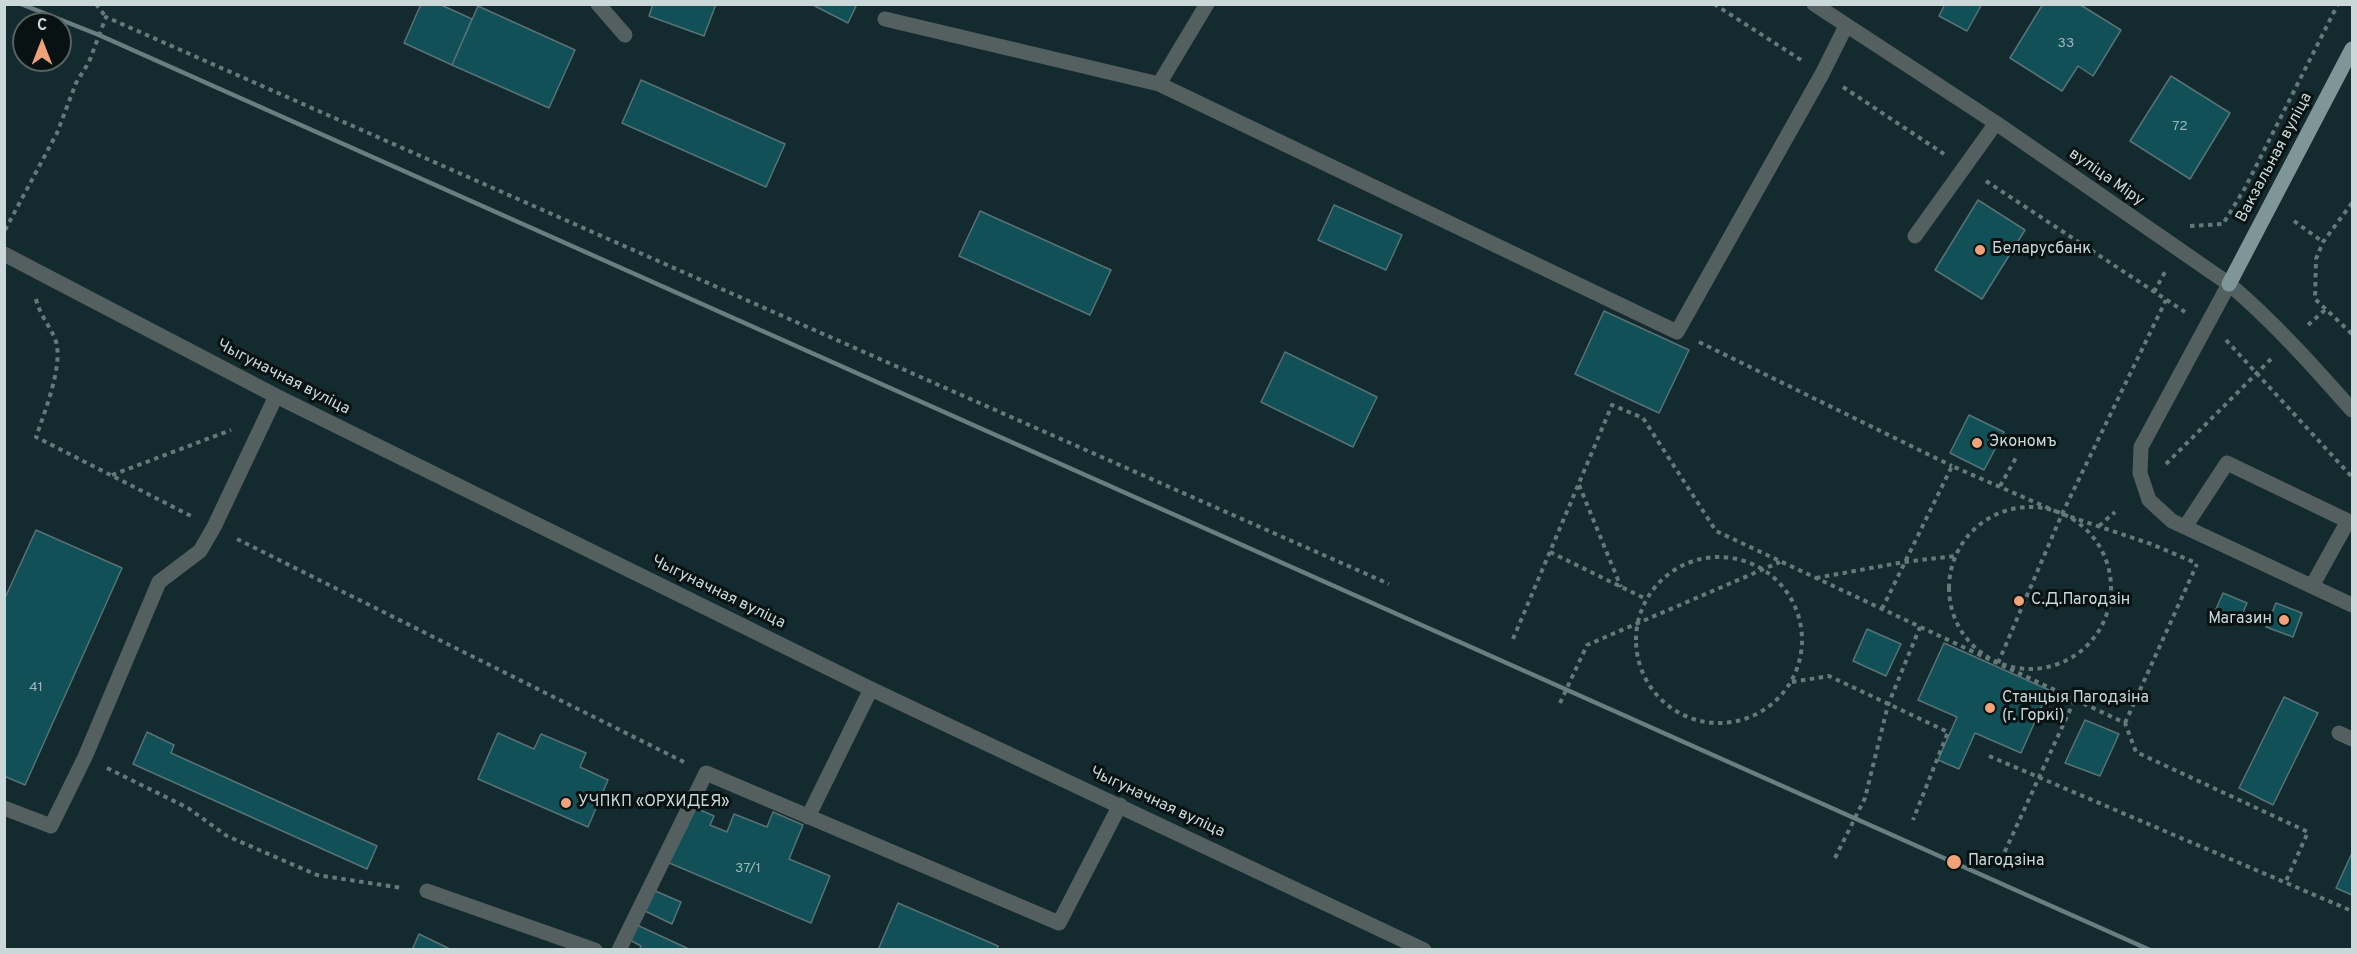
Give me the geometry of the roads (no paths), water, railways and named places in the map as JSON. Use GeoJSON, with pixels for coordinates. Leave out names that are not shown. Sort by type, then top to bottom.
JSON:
{"type":"FeatureCollection","features":[{"type":"Feature","properties":{"kind":"main road","name":"Вакзальная вуліца"},"geometry":{"type":"LineString","coordinates":[[2229,284],[2352,49]]}},
{"type":"Feature","properties":{"kind":"street"},"geometry":{"type":"LineString","coordinates":[[597,4],[625,35]]}},
{"type":"Feature","properties":{"kind":"street"},"geometry":{"type":"LineString","coordinates":[[1160,84],[1207,4]]}},
{"type":"Feature","properties":{"kind":"street","name":"вуліца Міру"},"geometry":{"type":"LineString","coordinates":[[1814,4],[1996,123],[2229,284],[2260,310],[2352,410]]}},
{"type":"Feature","properties":{"kind":"street"},"geometry":{"type":"LineString","coordinates":[[885,19],[1160,84],[1677,332],[1822,74],[1846,26]]}},
{"type":"Feature","properties":{"kind":"street"},"geometry":{"type":"LineString","coordinates":[[1916,236],[1996,123]]}},
{"type":"Feature","properties":{"kind":"street","name":"Чыгуначная вуліца"},"geometry":{"type":"LineString","coordinates":[[4,254],[276,396],[871,689],[1424,950]]}},
{"type":"Feature","properties":{"kind":"street"},"geometry":{"type":"LineString","coordinates":[[2229,284],[2141,447],[2140,472],[2149,500],[2172,521],[2352,605]]}},
{"type":"Feature","properties":{"kind":"street"},"geometry":{"type":"LineString","coordinates":[[4,808],[51,826],[85,757],[159,582],[200,551],[214,527],[276,396]]}},
{"type":"Feature","properties":{"kind":"street"},"geometry":{"type":"LineString","coordinates":[[2185,527],[2227,463],[2348,521],[2312,586]]}},
{"type":"Feature","properties":{"kind":"street"},"geometry":{"type":"LineString","coordinates":[[808,817],[871,689]]}},
{"type":"Feature","properties":{"kind":"street"},"geometry":{"type":"LineString","coordinates":[[619,950],[706,773],[1059,923],[1120,805]]}},
{"type":"Feature","properties":{"kind":"street"},"geometry":{"type":"LineString","coordinates":[[427,891],[595,950]]}},
{"type":"Feature","properties":{"kind":"railway"},"geometry":{"type":"LineString","coordinates":[[21,4],[99,35],[2150,950]]}},
{"type":"Feature","properties":{"kind":"place","name":"Беларусбанк"},"geometry":{"type":"Point","coordinates":[1980,250]}},
{"type":"Feature","properties":{"kind":"place","name":"Экономъ"},"geometry":{"type":"Point","coordinates":[1977,443]}},
{"type":"Feature","properties":{"kind":"place","name":"С.Д.Пагодзін"},"geometry":{"type":"Point","coordinates":[2019,601]}},
{"type":"Feature","properties":{"kind":"place","name":"Магазин"},"geometry":{"type":"Point","coordinates":[2284,620]}},
{"type":"Feature","properties":{"kind":"place","name":"Станцыя Пагодзіна (г. Горкі)"},"geometry":{"type":"Point","coordinates":[1990,708]}},
{"type":"Feature","properties":{"kind":"place","name":"УЧПКП «ОРХИДЕЯ»"},"geometry":{"type":"Point","coordinates":[566,803]}},
{"type":"Feature","properties":{"kind":"place","name":"Пагодзіна"},"geometry":{"type":"Point","coordinates":[1954,862]}}]}
